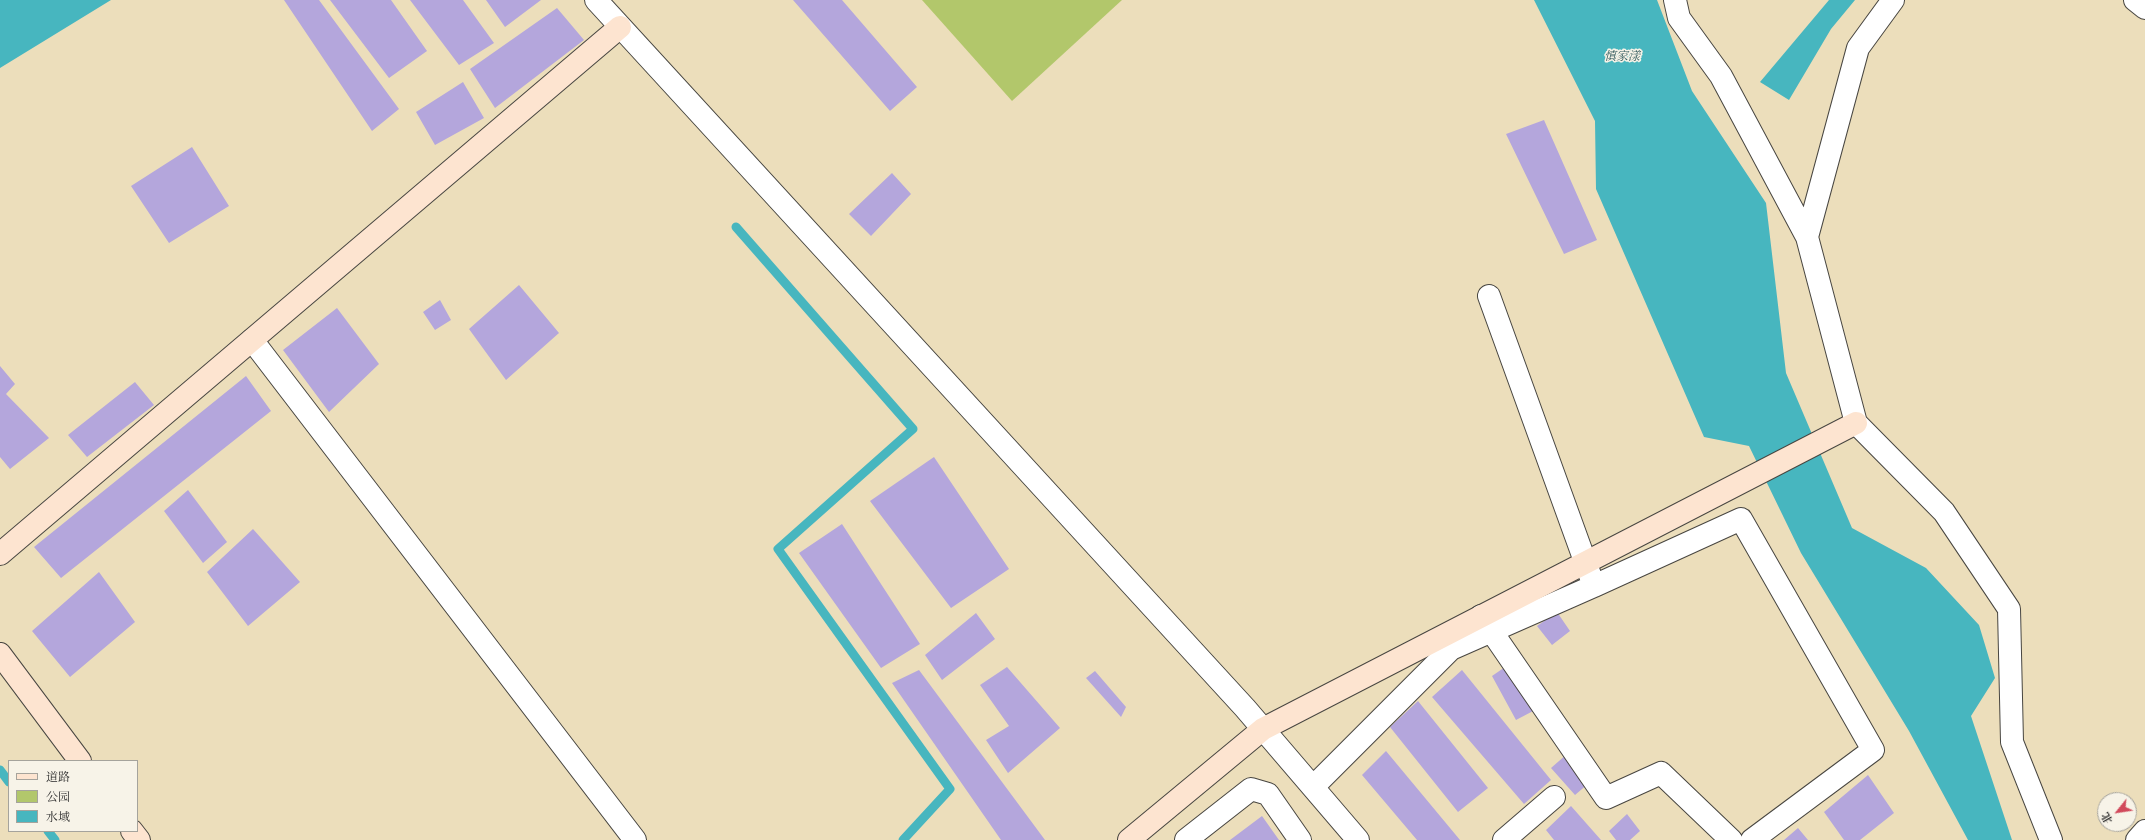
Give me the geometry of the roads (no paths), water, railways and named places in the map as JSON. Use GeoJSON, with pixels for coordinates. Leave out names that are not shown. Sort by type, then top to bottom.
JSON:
{"type":"FeatureCollection","features":[{"type":"Feature","properties":{"kind":"street"},"geometry":{"type":"LineString","coordinates":[[596,0],[1263,729],[1358,840]]}},
{"type":"Feature","properties":{"kind":"street"},"geometry":{"type":"LineString","coordinates":[[1674,0],[1679,18],[1720,76],[1807,237],[1856,423],[1944,512],[2009,609],[2012,742],[2051,840]]}},
{"type":"Feature","properties":{"kind":"street"},"geometry":{"type":"LineString","coordinates":[[1807,237],[1858,48],[1893,0]]}},
{"type":"Feature","properties":{"kind":"street"},"geometry":{"type":"LineString","coordinates":[[2135,0],[2145,8]]}},
{"type":"Feature","properties":{"kind":"street"},"geometry":{"type":"LineString","coordinates":[[0,554],[620,27]]}},
{"type":"Feature","properties":{"kind":"street"},"geometry":{"type":"LineString","coordinates":[[1489,296],[1594,586]]}},
{"type":"Feature","properties":{"kind":"street"},"geometry":{"type":"LineString","coordinates":[[252,340],[635,840]]}},
{"type":"Feature","properties":{"kind":"street"},"geometry":{"type":"LineString","coordinates":[[1313,787],[1451,649],[1486,624],[1585,562],[1856,423]]}},
{"type":"Feature","properties":{"kind":"street"},"geometry":{"type":"LineString","coordinates":[[1129,840],[1263,729],[1486,624],[1594,586],[1741,519],[1873,750],[1752,840]]}},
{"type":"Feature","properties":{"kind":"street"},"geometry":{"type":"LineString","coordinates":[[1486,624],[1606,798],[1661,773],[1731,840]]}},
{"type":"Feature","properties":{"kind":"street"},"geometry":{"type":"LineString","coordinates":[[0,654],[79,760]]}},
{"type":"Feature","properties":{"kind":"street"},"geometry":{"type":"LineString","coordinates":[[1186,840],[1251,788],[1268,794],[1300,840]]}},
{"type":"Feature","properties":{"kind":"street"},"geometry":{"type":"LineString","coordinates":[[1504,840],[1554,797]]}},
{"type":"Feature","properties":{"kind":"street"},"geometry":{"type":"LineString","coordinates":[[2137,840],[2145,830]]}},
{"type":"Feature","properties":{"kind":"street"},"geometry":{"type":"LineString","coordinates":[[133,832],[139,840]]}},
{"type":"Feature","properties":{"kind":"water"},"geometry":{"type":"Polygon","coordinates":[[[0,0],[111,0],[0,68],[0,0]]]}},
{"type":"Feature","properties":{"kind":"water","name":"慎家漾"},"geometry":{"type":"Polygon","coordinates":[[[1534,0],[1657,0],[1692,91],[1766,203],[1786,373],[1852,528],[1926,568],[1979,625],[1995,678],[1971,716],[2012,840],[1968,840],[1909,731],[1801,553],[1749,446],[1704,437],[1596,189],[1595,121],[1534,0]]]}},
{"type":"Feature","properties":{"kind":"water"},"geometry":{"type":"Polygon","coordinates":[[[1829,0],[1855,0],[1831,29],[1789,100],[1760,82],[1829,0]]]}},
{"type":"Feature","properties":{"kind":"waterway"},"geometry":{"type":"LineString","coordinates":[[736,227],[913,429],[778,549],[950,789],[903,840]]}},
{"type":"Feature","properties":{"kind":"waterway"},"geometry":{"type":"LineString","coordinates":[[0,770],[8,781]]}},
{"type":"Feature","properties":{"kind":"waterway"},"geometry":{"type":"LineString","coordinates":[[49,832],[55,840]]}}]}
